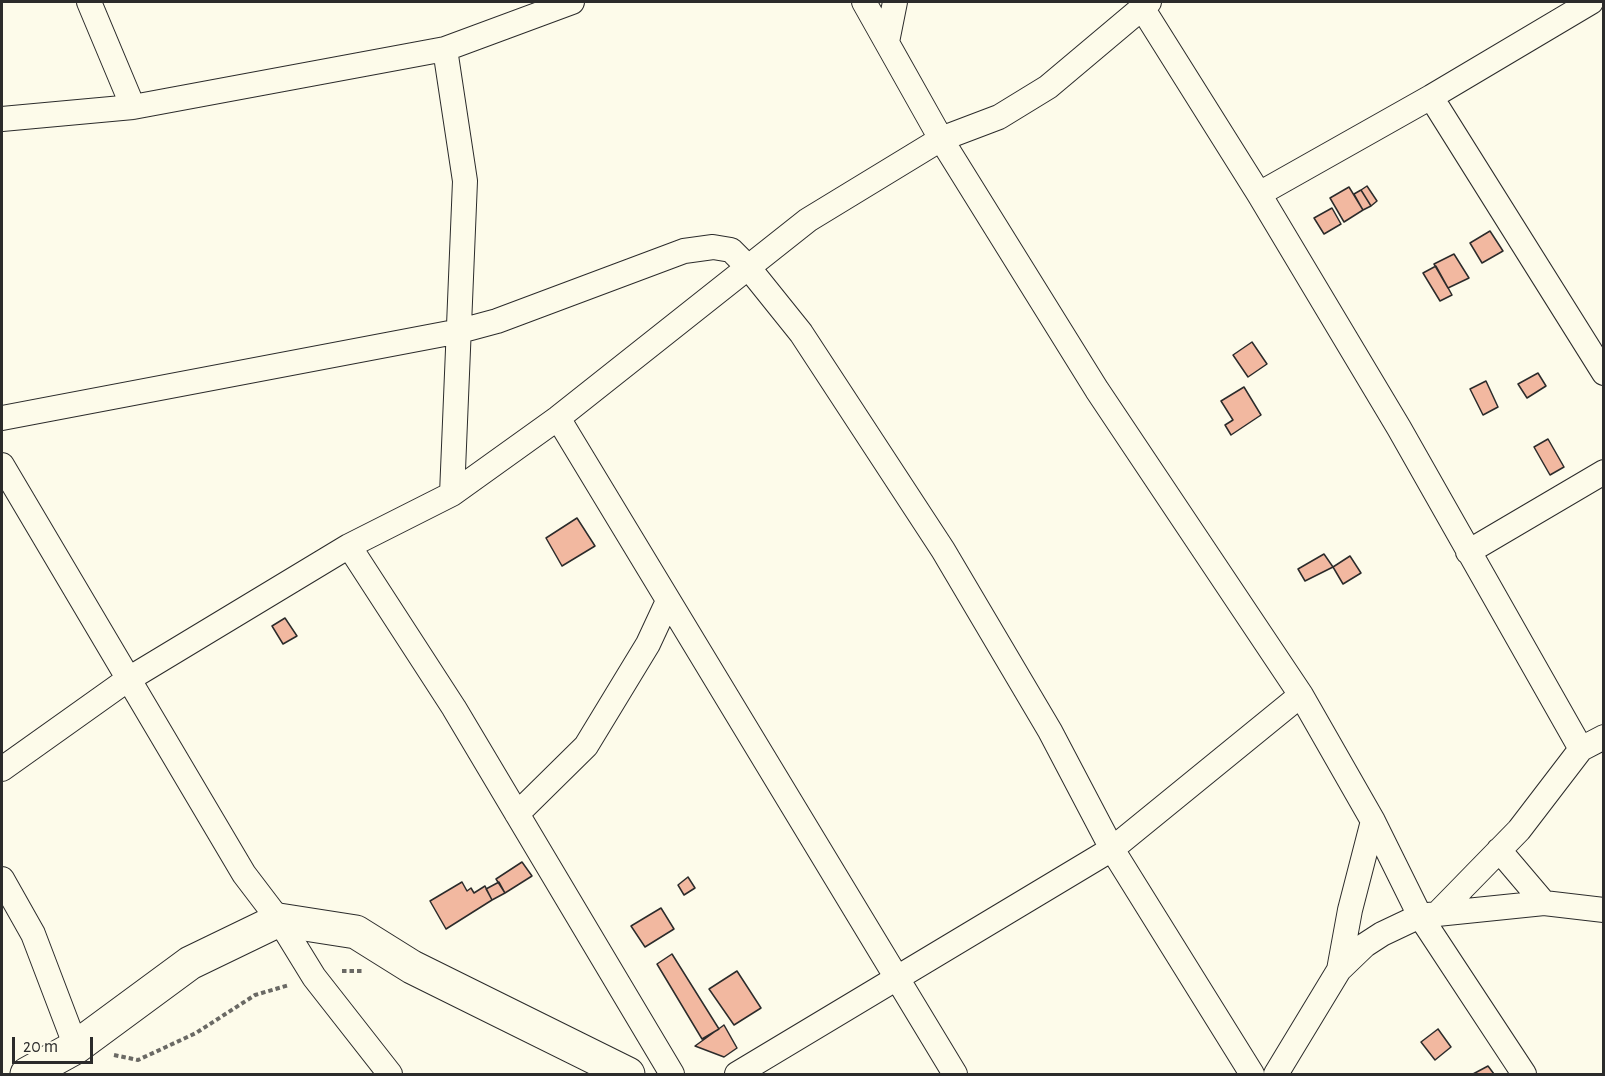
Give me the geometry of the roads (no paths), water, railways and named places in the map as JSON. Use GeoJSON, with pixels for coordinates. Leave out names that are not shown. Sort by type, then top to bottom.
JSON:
{"type":"FeatureCollection","features":[{"type":"Feature","properties":{"kind":"street"},"geometry":{"type":"LineString","coordinates":[[89,2],[133,107]]}},
{"type":"Feature","properties":{"kind":"street"},"geometry":{"type":"LineString","coordinates":[[2,119],[133,107],[445,49],[572,2]]}},
{"type":"Feature","properties":{"kind":"street"},"geometry":{"type":"LineString","coordinates":[[864,2],[941,139],[1096,390],[1301,695],[1428,915],[1524,1074]]}},
{"type":"Feature","properties":{"kind":"street"},"geometry":{"type":"LineString","coordinates":[[887,42],[895,2]]}},
{"type":"Feature","properties":{"kind":"street"},"geometry":{"type":"LineString","coordinates":[[1259,194],[1431,98],[1591,2]]}},
{"type":"Feature","properties":{"kind":"street"},"geometry":{"type":"LineString","coordinates":[[2,769],[127,680],[349,546],[453,494],[558,418],[808,220],[941,139],[999,117],[1048,87],[1145,4],[1399,428],[1581,748]]}},
{"type":"Feature","properties":{"kind":"street"},"geometry":{"type":"LineString","coordinates":[[445,49],[465,181],[453,494]]}},
{"type":"Feature","properties":{"kind":"street"},"geometry":{"type":"LineString","coordinates":[[1431,98],[1604,373]]}},
{"type":"Feature","properties":{"kind":"street"},"geometry":{"type":"LineString","coordinates":[[2,418],[460,331],[497,321],[684,251],[713,247],[731,250],[748,267],[801,333],[943,550],[1050,731],[1112,849],[1251,1074]]}},
{"type":"Feature","properties":{"kind":"street"},"geometry":{"type":"LineString","coordinates":[[558,418],[955,1074]]}},
{"type":"Feature","properties":{"kind":"street"},"geometry":{"type":"LineString","coordinates":[[2,465],[127,680],[244,874],[279,920],[314,977],[390,1074]]}},
{"type":"Feature","properties":{"kind":"street"},"geometry":{"type":"LineString","coordinates":[[1468,552],[1604,472]]}},
{"type":"Feature","properties":{"kind":"street"},"geometry":{"type":"LineString","coordinates":[[349,546],[454,708],[672,1074]]}},
{"type":"Feature","properties":{"kind":"street"},"geometry":{"type":"LineString","coordinates":[[517,814],[586,746],[648,644],[668,601]]}},
{"type":"Feature","properties":{"kind":"street"},"geometry":{"type":"LineString","coordinates":[[737,1074],[898,980],[1112,849],[1301,695]]}},
{"type":"Feature","properties":{"kind":"street"},"geometry":{"type":"LineString","coordinates":[[1276,1074],[1339,970],[1365,945],[1428,915],[1519,830],[1581,748],[1604,737]]}},
{"type":"Feature","properties":{"kind":"street"},"geometry":{"type":"LineString","coordinates":[[1339,970],[1350,910],[1373,821]]}},
{"type":"Feature","properties":{"kind":"street"},"geometry":{"type":"LineString","coordinates":[[1499,850],[1544,903]]}},
{"type":"Feature","properties":{"kind":"street"},"geometry":{"type":"LineString","coordinates":[[2,879],[33,934],[76,1047]]}},
{"type":"Feature","properties":{"kind":"street"},"geometry":{"type":"LineString","coordinates":[[1428,915],[1544,903],[1604,910]]}},
{"type":"Feature","properties":{"kind":"street"},"geometry":{"type":"LineString","coordinates":[[36,1073],[76,1047],[190,963],[279,920],[356,932],[412,967],[628,1074]]}}]}
